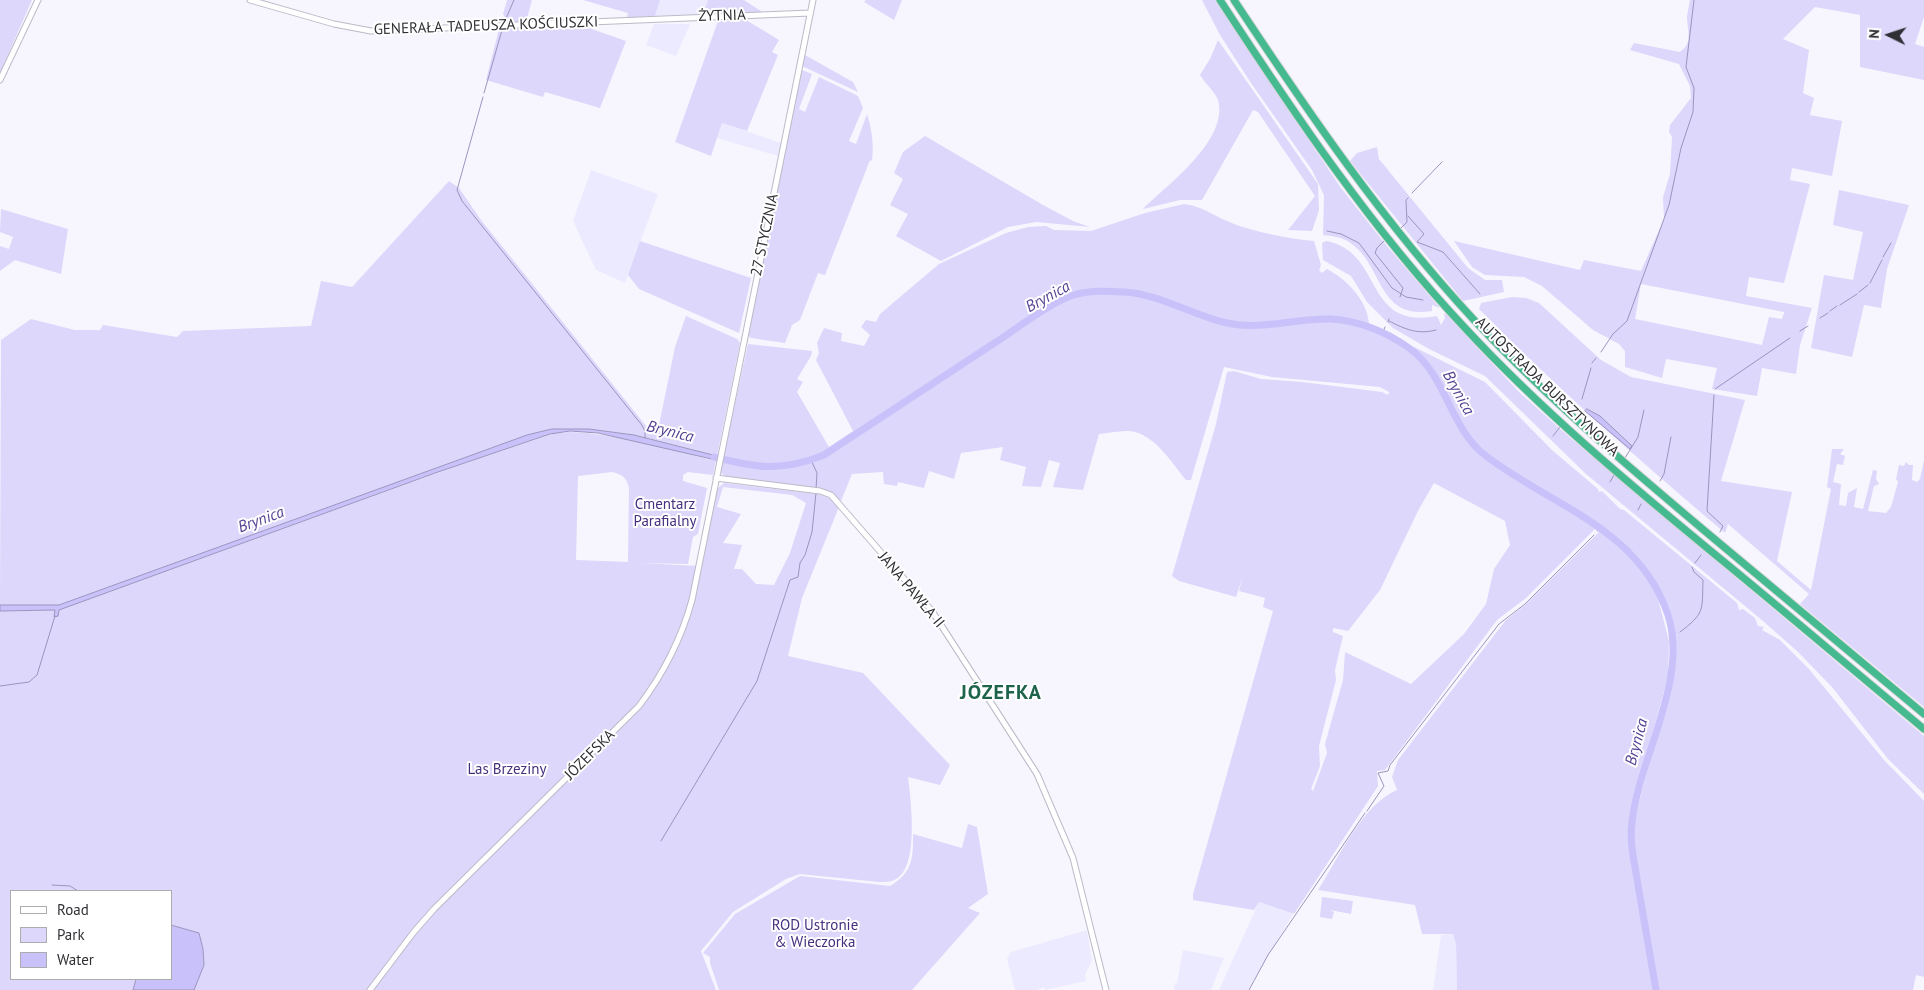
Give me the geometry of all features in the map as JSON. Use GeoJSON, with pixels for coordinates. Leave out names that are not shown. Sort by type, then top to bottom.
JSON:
{"type":"FeatureCollection","features":[{"type":"Feature","properties":{"kind":"highway","name":"AUTOSTRADA BURSZTYNOWA"},"geometry":{"type":"LineString","coordinates":[[1220,0],[1296,114],[1357,200],[1427,286],[1500,364],[1558,421],[1618,474],[1924,729]]}},
{"type":"Feature","properties":{"kind":"highway","name":"AUTOSTRADA BURSZTYNOWA"},"geometry":{"type":"LineString","coordinates":[[1234,0],[1323,133],[1368,194],[1430,271],[1488,334],[1552,398],[1605,447],[1924,714]]}},
{"type":"Feature","properties":{"kind":"street"},"geometry":{"type":"LineString","coordinates":[[0,80],[38,0]]}},
{"type":"Feature","properties":{"kind":"street","name":"GENERAŁA TADEUSZA KOŚCIUSZKI"},"geometry":{"type":"LineString","coordinates":[[250,0],[334,24],[371,31],[635,20]]}},
{"type":"Feature","properties":{"kind":"street","name":"27 STYCZNIA"},"geometry":{"type":"LineString","coordinates":[[719,467],[813,0]]}},
{"type":"Feature","properties":{"kind":"street","name":"ŻYTNIA"},"geometry":{"type":"LineString","coordinates":[[635,20],[810,13]]}},
{"type":"Feature","properties":{"kind":"street","name":"JÓZEFSKA"},"geometry":{"type":"LineString","coordinates":[[370,990],[413,933],[434,909],[639,706],[658,682],[679,642],[686,621],[719,467]]}},
{"type":"Feature","properties":{"kind":"street","name":"JANA PAWŁA II"},"geometry":{"type":"LineString","coordinates":[[716,478],[820,491],[838,501],[871,543],[932,611],[1037,774],[1075,864],[1106,990]]}},
{"type":"Feature","properties":{"kind":"shaded area"},"geometry":{"type":"Polygon","coordinates":[[[660,0],[708,0],[703,15],[655,16],[660,0]]]}},
{"type":"Feature","properties":{"kind":"shaded area"},"geometry":{"type":"Polygon","coordinates":[[[654,24],[690,24],[676,56],[646,45],[654,24]]]}},
{"type":"Feature","properties":{"kind":"shaded area"},"geometry":{"type":"Polygon","coordinates":[[[722,123],[781,143],[778,156],[717,138],[722,123]]]}},
{"type":"Feature","properties":{"kind":"shaded area"},"geometry":{"type":"Polygon","coordinates":[[[591,170],[658,194],[625,283],[596,270],[573,221],[591,170]]]}},
{"type":"Feature","properties":{"kind":"shaded area"},"geometry":{"type":"Polygon","coordinates":[[[1259,902],[1293,914],[1248,990],[1219,990],[1259,902]]]}},
{"type":"Feature","properties":{"kind":"shaded area"},"geometry":{"type":"Polygon","coordinates":[[[1087,930],[1092,961],[1085,974],[1086,981],[1045,990],[1044,987],[1037,990],[1015,990],[1007,959],[1011,952],[1087,930]]]}},
{"type":"Feature","properties":{"kind":"shaded area"},"geometry":{"type":"Polygon","coordinates":[[[1453,934],[1456,944],[1457,990],[1433,990],[1441,935],[1453,934]]]}},
{"type":"Feature","properties":{"kind":"shaded area"},"geometry":{"type":"Polygon","coordinates":[[[1183,950],[1224,958],[1211,990],[1174,990],[1183,950]]]}},
{"type":"Feature","properties":{"kind":"green space"},"geometry":{"type":"Polygon","coordinates":[[[0,0],[32,0],[0,73],[0,0]]]}},
{"type":"Feature","properties":{"kind":"green space"},"geometry":{"type":"Polygon","coordinates":[[[507,0],[532,0],[526,22],[509,23],[503,14],[507,0]]]}},
{"type":"Feature","properties":{"kind":"green space"},"geometry":{"type":"Polygon","coordinates":[[[583,0],[660,0],[655,16],[627,18],[628,13],[583,0]]]}},
{"type":"Feature","properties":{"kind":"green space"},"geometry":{"type":"Polygon","coordinates":[[[708,0],[744,0],[764,13],[703,15],[708,0]]]}},
{"type":"Feature","properties":{"kind":"green space"},"geometry":{"type":"Polygon","coordinates":[[[866,0],[902,0],[894,20],[864,2],[866,0]]]}},
{"type":"Feature","properties":{"kind":"green space"},"geometry":{"type":"Polygon","coordinates":[[[1202,0],[1215,0],[1341,188],[1386,245],[1440,308],[1432,305],[1432,311],[1414,312],[1400,307],[1390,299],[1369,263],[1360,252],[1346,240],[1323,235],[1324,195],[1312,170],[1251,83],[1220,35],[1202,0]]]}},
{"type":"Feature","properties":{"kind":"green space"},"geometry":{"type":"Polygon","coordinates":[[[1690,0],[1924,0],[1924,17],[1915,44],[1924,47],[1924,80],[1860,67],[1860,15],[1815,7],[1783,39],[1809,50],[1803,93],[1814,98],[1810,115],[1842,121],[1832,176],[1792,168],[1790,180],[1810,184],[1784,283],[1749,277],[1746,296],[1812,308],[1800,345],[1796,374],[1762,368],[1757,396],[1712,389],[1717,368],[1666,359],[1662,378],[1625,367],[1625,351],[1619,344],[1593,330],[1542,286],[1524,277],[1485,275],[1472,267],[1454,241],[1580,270],[1584,260],[1641,271],[1664,219],[1663,197],[1670,174],[1672,137],[1669,132],[1670,125],[1691,98],[1690,86],[1679,64],[1630,50],[1634,43],[1680,52],[1687,44],[1689,36],[1687,16],[1690,0]],[[1641,284],[1635,319],[1762,345],[1769,317],[1782,319],[1784,312],[1641,284]]]}},
{"type":"Feature","properties":{"kind":"green space"},"geometry":{"type":"Polygon","coordinates":[[[746,20],[779,40],[772,52],[778,55],[747,131],[722,123],[711,156],[675,142],[718,21],[746,20]]]}},
{"type":"Feature","properties":{"kind":"green space"},"geometry":{"type":"Polygon","coordinates":[[[585,25],[626,41],[600,108],[545,92],[543,97],[486,80],[499,29],[585,25]]]}},
{"type":"Feature","properties":{"kind":"green space"},"geometry":{"type":"Polygon","coordinates":[[[1218,40],[1318,184],[1319,210],[1312,231],[1288,230],[1315,196],[1258,112],[1253,110],[1202,200],[1180,200],[1143,209],[1194,160],[1206,145],[1214,130],[1219,115],[1218,100],[1200,75],[1210,59],[1218,40]]]}},
{"type":"Feature","properties":{"kind":"green space"},"geometry":{"type":"Polygon","coordinates":[[[805,55],[853,82],[858,92],[802,66],[805,55]]]}},
{"type":"Feature","properties":{"kind":"green space"},"geometry":{"type":"Polygon","coordinates":[[[802,70],[812,74],[799,109],[805,112],[819,77],[858,96],[863,108],[849,141],[856,144],[867,114],[872,137],[873,155],[825,275],[818,273],[800,320],[792,325],[785,343],[751,338],[747,335],[802,70]]]}},
{"type":"Feature","properties":{"kind":"green space"},"geometry":{"type":"Polygon","coordinates":[[[925,136],[1043,205],[1073,221],[1090,227],[1036,222],[1008,227],[941,261],[896,236],[908,214],[890,205],[903,179],[894,173],[903,152],[925,136]]]}},
{"type":"Feature","properties":{"kind":"green space"},"geometry":{"type":"Polygon","coordinates":[[[1377,147],[1379,159],[1468,268],[1485,280],[1502,280],[1504,292],[1463,301],[1350,161],[1357,153],[1377,147]]]}},
{"type":"Feature","properties":{"kind":"green space"},"geometry":{"type":"Polygon","coordinates":[[[449,181],[459,188],[481,220],[646,426],[648,434],[657,435],[675,347],[686,316],[737,339],[740,343],[717,456],[645,438],[598,430],[550,431],[524,436],[59,605],[0,606],[1,340],[31,319],[75,330],[100,330],[103,325],[177,337],[183,331],[311,326],[321,281],[352,287],[449,181]]]}},
{"type":"Feature","properties":{"kind":"green space"},"geometry":{"type":"Polygon","coordinates":[[[1839,190],[1909,205],[1887,269],[1881,308],[1864,305],[1852,357],[1811,348],[1824,275],[1853,280],[1863,232],[1833,225],[1839,190]]]}},
{"type":"Feature","properties":{"kind":"green space"},"geometry":{"type":"Polygon","coordinates":[[[1184,204],[1202,209],[1246,228],[1314,241],[1321,265],[1319,270],[1322,273],[1327,269],[1350,286],[1362,301],[1366,310],[1369,328],[1395,341],[1419,357],[1433,375],[1461,430],[1474,447],[1486,458],[1596,528],[1526,598],[1497,620],[1385,770],[1377,771],[1378,786],[1294,914],[1259,902],[1254,910],[1193,900],[1193,894],[1273,611],[1263,607],[1265,598],[1239,591],[1243,576],[1236,597],[1179,581],[1172,576],[1216,424],[1227,372],[1234,371],[1261,379],[1382,392],[1388,395],[1389,392],[1380,387],[1272,377],[1224,367],[1191,480],[1186,480],[1157,445],[1143,435],[1127,431],[1099,434],[1083,490],[1053,487],[1060,463],[1049,460],[1041,487],[1022,486],[1026,467],[1000,460],[1003,447],[961,453],[954,479],[929,471],[924,488],[898,482],[897,486],[884,484],[883,472],[852,474],[841,501],[822,489],[725,476],[720,472],[748,344],[812,351],[797,379],[803,382],[797,392],[829,447],[853,431],[816,360],[819,353],[817,343],[824,328],[842,333],[841,341],[864,346],[870,335],[861,327],[866,320],[876,322],[880,314],[939,264],[1006,233],[1028,227],[1046,226],[1054,230],[1091,231],[1145,213],[1184,204]],[[1434,483],[1419,509],[1380,590],[1348,631],[1333,628],[1333,632],[1343,636],[1335,670],[1336,680],[1319,746],[1320,766],[1311,789],[1313,791],[1327,753],[1325,744],[1343,680],[1345,652],[1411,684],[1464,634],[1486,604],[1494,569],[1510,545],[1505,521],[1434,483]]]}},
{"type":"Feature","properties":{"kind":"green space"},"geometry":{"type":"Polygon","coordinates":[[[1,209],[68,229],[61,274],[15,260],[0,271],[0,246],[9,249],[13,237],[0,232],[1,209]]]}},
{"type":"Feature","properties":{"kind":"green space"},"geometry":{"type":"Polygon","coordinates":[[[640,241],[751,278],[739,333],[639,289],[628,275],[640,241]]]}},
{"type":"Feature","properties":{"kind":"green space"},"geometry":{"type":"Polygon","coordinates":[[[1326,241],[1345,248],[1358,259],[1384,301],[1396,312],[1413,317],[1437,316],[1441,325],[1445,318],[1444,314],[1446,314],[1519,392],[1567,435],[1924,736],[1924,794],[1888,759],[1832,687],[1798,652],[1586,474],[1485,376],[1429,349],[1393,328],[1367,302],[1351,276],[1323,260],[1322,243],[1326,241]]]}},
{"type":"Feature","properties":{"kind":"green space"},"geometry":{"type":"Polygon","coordinates":[[[1512,297],[1526,298],[1539,303],[1601,360],[1631,377],[1745,400],[1721,481],[1792,492],[1777,561],[1811,590],[1831,489],[1827,487],[1832,449],[1844,449],[1840,454],[1845,456],[1843,465],[1837,464],[1833,482],[1841,484],[1839,505],[1846,506],[1848,493],[1857,488],[1854,507],[1863,509],[1873,470],[1877,471],[1876,479],[1879,484],[1874,486],[1868,511],[1886,513],[1891,507],[1898,482],[1896,479],[1899,465],[1904,466],[1906,462],[1909,465],[1913,465],[1912,480],[1917,482],[1920,479],[1924,460],[1924,707],[1800,604],[1809,594],[1728,524],[1725,533],[1662,479],[1599,424],[1479,309],[1481,303],[1512,297]]]}},
{"type":"Feature","properties":{"kind":"green space"},"geometry":{"type":"Polygon","coordinates":[[[1412,346],[1485,382],[1553,451],[1598,489],[1599,492],[1602,491],[1620,509],[1624,510],[1737,603],[1739,610],[1743,609],[1755,618],[1758,626],[1764,627],[1762,630],[1780,640],[1809,669],[1884,760],[1924,801],[1924,977],[1916,975],[1913,990],[1658,990],[1634,844],[1634,825],[1672,678],[1675,638],[1667,603],[1649,571],[1638,557],[1612,533],[1508,469],[1469,436],[1443,386],[1429,365],[1412,346]]]}},
{"type":"Feature","properties":{"kind":"green space","name":"Las Brzeziny"},"geometry":{"type":"Polygon","coordinates":[[[570,432],[589,433],[644,443],[716,461],[713,475],[688,472],[683,475],[683,481],[707,488],[698,534],[693,537],[688,564],[640,563],[699,566],[715,495],[718,488],[724,483],[818,494],[831,499],[839,507],[802,598],[788,656],[863,673],[950,765],[940,785],[908,777],[912,814],[911,843],[906,868],[900,876],[888,882],[800,874],[786,879],[733,912],[701,951],[716,990],[194,990],[204,965],[203,949],[199,933],[172,925],[172,890],[10,890],[10,980],[136,980],[133,990],[0,990],[0,611],[59,610],[451,468],[555,433],[570,432]],[[612,472],[578,476],[576,560],[628,562],[629,488],[627,481],[619,474],[612,472]],[[723,487],[717,507],[741,514],[723,543],[742,545],[734,569],[742,569],[756,584],[774,585],[790,553],[806,503],[792,495],[723,487]]]}},
{"type":"Feature","properties":{"kind":"green space"},"geometry":{"type":"Polygon","coordinates":[[[1600,531],[1622,547],[1638,565],[1656,591],[1669,641],[1668,677],[1630,814],[1629,840],[1653,990],[1457,990],[1456,944],[1453,934],[1422,934],[1415,905],[1318,890],[1362,820],[1384,797],[1397,790],[1392,777],[1398,760],[1506,620],[1525,605],[1600,531]]]}},
{"type":"Feature","properties":{"kind":"green space","name":"ROD Ustronie & Wieczorka"},"geometry":{"type":"Polygon","coordinates":[[[968,824],[977,827],[988,894],[968,908],[980,913],[912,990],[719,990],[710,963],[710,957],[703,953],[735,914],[800,876],[890,886],[898,881],[910,864],[913,851],[913,834],[962,848],[968,824]]]}},
{"type":"Feature","properties":{"kind":"green space"},"geometry":{"type":"Polygon","coordinates":[[[1322,897],[1353,901],[1351,914],[1330,910],[1334,912],[1332,919],[1320,917],[1322,897]]]}},
{"type":"Feature","properties":{"kind":"water"},"geometry":{"type":"Polygon","coordinates":[[[1587,409],[1600,416],[1632,446],[1630,449],[1585,411],[1587,409]]]}},
{"type":"Feature","properties":{"kind":"water"},"geometry":{"type":"Polygon","coordinates":[[[552,429],[589,429],[634,435],[717,456],[716,460],[598,433],[570,431],[550,434],[438,472],[59,610],[58,616],[54,617],[55,610],[0,611],[0,605],[59,605],[527,435],[552,429]]]}},
{"type":"Feature","properties":{"kind":"water"},"geometry":{"type":"Polygon","coordinates":[[[172,925],[199,933],[204,965],[194,990],[133,990],[136,980],[172,980],[172,925]]]}},
{"type":"Feature","properties":{"kind":"waterway"},"geometry":{"type":"LineString","coordinates":[[504,23],[514,0]]}},
{"type":"Feature","properties":{"kind":"waterway"},"geometry":{"type":"LineString","coordinates":[[1601,352],[1613,334],[1627,321],[1669,205],[1681,148],[1693,112],[1694,88],[1686,67],[1694,0]]}},
{"type":"Feature","properties":{"kind":"waterway"},"geometry":{"type":"LineString","coordinates":[[484,93],[502,30]]}},
{"type":"Feature","properties":{"kind":"waterway"},"geometry":{"type":"LineString","coordinates":[[483,97],[457,190],[462,201],[641,424],[645,431],[645,438]]}},
{"type":"Feature","properties":{"kind":"waterway"},"geometry":{"type":"LineString","coordinates":[[1412,193],[1442,162]]}},
{"type":"Feature","properties":{"kind":"waterway"},"geometry":{"type":"LineString","coordinates":[[1401,228],[1407,222],[1406,200],[1408,198]]}},
{"type":"Feature","properties":{"kind":"waterway"},"geometry":{"type":"LineString","coordinates":[[1408,216],[1424,234],[1417,242],[1443,252],[1480,294]]}},
{"type":"Feature","properties":{"kind":"waterway"},"geometry":{"type":"LineString","coordinates":[[1327,231],[1341,234],[1359,243],[1392,288],[1406,297],[1423,300]]}},
{"type":"Feature","properties":{"kind":"waterway"},"geometry":{"type":"LineString","coordinates":[[1384,241],[1375,253],[1403,288],[1400,297]]}},
{"type":"Feature","properties":{"kind":"waterway"},"geometry":{"type":"LineString","coordinates":[[1883,257],[1891,243]]}},
{"type":"Feature","properties":{"kind":"waterway"},"geometry":{"type":"LineString","coordinates":[[1870,283],[1882,260]]}},
{"type":"Feature","properties":{"kind":"waterway"},"geometry":{"type":"LineString","coordinates":[[1859,292],[1868,285]]}},
{"type":"Feature","properties":{"kind":"waterway","name":"Brynica"},"geometry":{"type":"LineString","coordinates":[[714,457],[757,466],[782,466],[824,455],[1045,309],[1065,298],[1086,292],[1111,291],[1153,297],[1225,323],[1251,326],[1331,319],[1352,322],[1372,328],[1391,337],[1422,359],[1432,372],[1455,417],[1474,444],[1486,456],[1512,474],[1591,522],[1615,540],[1637,561],[1655,585],[1668,615],[1673,640],[1668,692],[1636,797],[1631,830],[1633,854],[1656,990]]}},
{"type":"Feature","properties":{"kind":"waterway"},"geometry":{"type":"LineString","coordinates":[[1840,305],[1857,294]]}},
{"type":"Feature","properties":{"kind":"waterway"},"geometry":{"type":"LineString","coordinates":[[1830,311],[1837,306]]}},
{"type":"Feature","properties":{"kind":"waterway"},"geometry":{"type":"LineString","coordinates":[[1820,318],[1828,313]]}},
{"type":"Feature","properties":{"kind":"waterway"},"geometry":{"type":"LineString","coordinates":[[1389,321],[1406,329],[1423,332],[1436,330]]}},
{"type":"Feature","properties":{"kind":"waterway"},"geometry":{"type":"LineString","coordinates":[[1800,331],[1808,326]]}},
{"type":"Feature","properties":{"kind":"waterway","name":"Brynica"},"geometry":{"type":"LineString","coordinates":[[1383,332],[1385,327]]}},
{"type":"Feature","properties":{"kind":"waterway"},"geometry":{"type":"LineString","coordinates":[[1715,389],[1790,338]]}},
{"type":"Feature","properties":{"kind":"waterway"},"geometry":{"type":"LineString","coordinates":[[1592,363],[1596,358]]}},
{"type":"Feature","properties":{"kind":"waterway"},"geometry":{"type":"LineString","coordinates":[[1582,399],[1591,368]]}},
{"type":"Feature","properties":{"kind":"waterway"},"geometry":{"type":"LineString","coordinates":[[1714,395],[1707,511],[1723,526],[1720,532]]}},
{"type":"Feature","properties":{"kind":"waterway"},"geometry":{"type":"LineString","coordinates":[[1625,458],[1638,437],[1644,410]]}},
{"type":"Feature","properties":{"kind":"waterway"},"geometry":{"type":"LineString","coordinates":[[1553,436],[1560,427]]}},
{"type":"Feature","properties":{"kind":"waterway"},"geometry":{"type":"LineString","coordinates":[[1660,481],[1664,474],[1671,437]]}},
{"type":"Feature","properties":{"kind":"waterway"},"geometry":{"type":"LineString","coordinates":[[811,460],[817,473],[816,489]]}},
{"type":"Feature","properties":{"kind":"waterway"},"geometry":{"type":"LineString","coordinates":[[1610,482],[1614,475]]}},
{"type":"Feature","properties":{"kind":"waterway"},"geometry":{"type":"LineString","coordinates":[[661,841],[757,681],[790,580],[798,577],[800,563],[805,555],[812,532],[816,493]]}},
{"type":"Feature","properties":{"kind":"waterway"},"geometry":{"type":"LineString","coordinates":[[1638,510],[1641,504]]}},
{"type":"Feature","properties":{"kind":"waterway","name":"Brynica"},"geometry":{"type":"LineString","coordinates":[[1597,531],[1601,529]]}},
{"type":"Feature","properties":{"kind":"waterway"},"geometry":{"type":"LineString","coordinates":[[1367,811],[1384,786],[1378,773],[1388,771],[1390,765],[1499,624],[1525,604],[1594,535]]}},
{"type":"Feature","properties":{"kind":"waterway"},"geometry":{"type":"LineString","coordinates":[[1695,563],[1701,555]]}},
{"type":"Feature","properties":{"kind":"waterway"},"geometry":{"type":"LineString","coordinates":[[1680,632],[1694,620],[1702,605],[1703,580],[1694,572],[1692,567]]}},
{"type":"Feature","properties":{"kind":"waterway"},"geometry":{"type":"LineString","coordinates":[[0,686],[29,682],[37,675],[55,616]]}},
{"type":"Feature","properties":{"kind":"waterway"},"geometry":{"type":"LineString","coordinates":[[1249,990],[1268,955],[1365,813]]}},
{"type":"Feature","properties":{"kind":"waterway"},"geometry":{"type":"LineString","coordinates":[[52,885],[70,886],[76,890]]}},
{"type":"Feature","properties":{"kind":"district","name":"JÓZEFKA"},"geometry":{"type":"Point","coordinates":[1001,693]}},
{"type":"Feature","properties":{"kind":"park label","name":"Cmentarz Parafialny"},"geometry":{"type":"Point","coordinates":[665,514]}}]}
